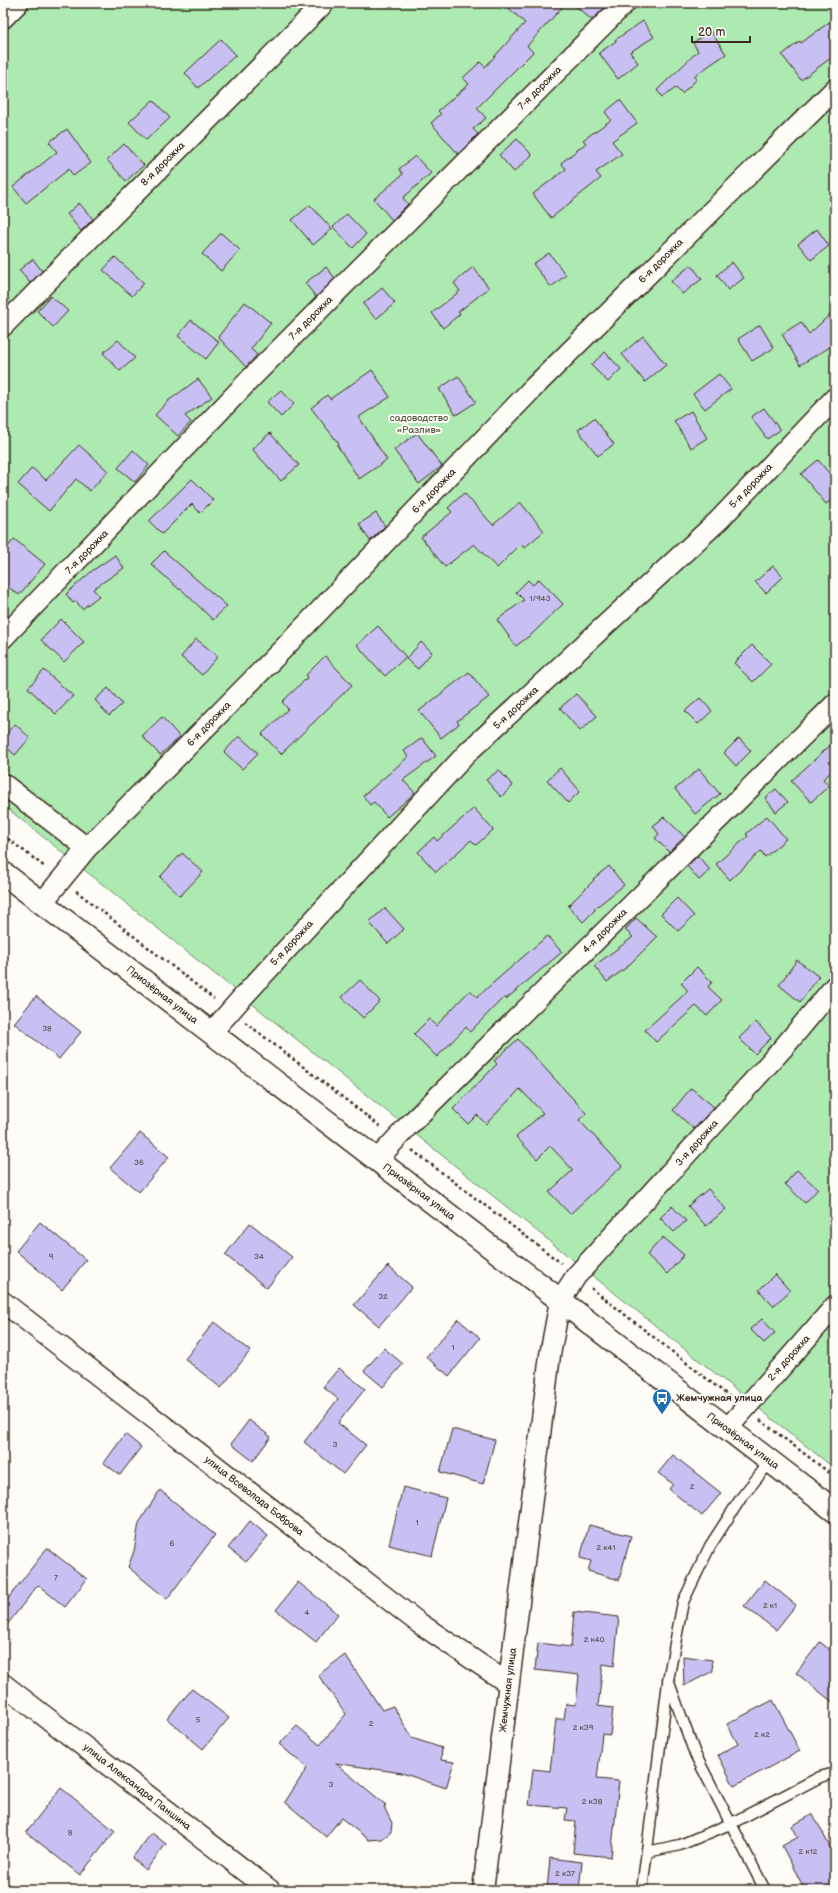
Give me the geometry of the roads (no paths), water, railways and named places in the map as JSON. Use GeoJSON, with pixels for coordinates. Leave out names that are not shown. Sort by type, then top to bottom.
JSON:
{"type":"FeatureCollection","features":[{"type":"Feature","properties":{"kind":"street"},"geometry":{"type":"LineString","coordinates":[[3,18],[18,3]]}},
{"type":"Feature","properties":{"kind":"street","name":"8-я дорожка"},"geometry":{"type":"LineString","coordinates":[[3,326],[324,3]]}},
{"type":"Feature","properties":{"kind":"street","name":"7-я дорожка"},"geometry":{"type":"LineString","coordinates":[[3,638],[257,372],[625,3]]}},
{"type":"Feature","properties":{"kind":"street","name":"6-я дорожка"},"geometry":{"type":"LineString","coordinates":[[42,903],[60,879],[87,848],[282,650],[533,388],[835,89]]}},
{"type":"Feature","properties":{"kind":"street","name":"5-я дорожка"},"geometry":{"type":"LineString","coordinates":[[211,1033],[469,751],[719,520],[835,398]]}},
{"type":"Feature","properties":{"kind":"street","name":"4-я дорожка"},"geometry":{"type":"LineString","coordinates":[[377,1160],[396,1138],[835,704]]}},
{"type":"Feature","properties":{"kind":"street"},"geometry":{"type":"LineString","coordinates":[[3,784],[87,848]]}},
{"type":"Feature","properties":{"kind":"street","name":"Приозёрная улица"},"geometry":{"type":"LineString","coordinates":[[3,873],[835,1511]]}},
{"type":"Feature","properties":{"kind":"street","name":"3-я дорожка"},"geometry":{"type":"LineString","coordinates":[[560,1301],[576,1276],[784,1047],[835,986]]}},
{"type":"Feature","properties":{"kind":"street","name":"Жемчужная улица"},"geometry":{"type":"LineString","coordinates":[[483,1890],[550,1355],[560,1301]]}},
{"type":"Feature","properties":{"kind":"street","name":"улица Всеволода Боброва"},"geometry":{"type":"LineString","coordinates":[[3,1302],[419,1623],[509,1684]]}},
{"type":"Feature","properties":{"kind":"street","name":"2-я дорожка"},"geometry":{"type":"LineString","coordinates":[[727,1429],[835,1306]]}},
{"type":"Feature","properties":{"kind":"street","name":"улица Александра Паншина"},"geometry":{"type":"LineString","coordinates":[[3,1684],[270,1890]]}},
{"type":"Feature","properties":{"kind":"lane"},"geometry":{"type":"LineString","coordinates":[[642,1890],[668,1680],[682,1602],[710,1546],[742,1498],[770,1462]]}},
{"type":"Feature","properties":{"kind":"lane"},"geometry":{"type":"LineString","coordinates":[[668,1680],[695,1754],[765,1890]]}},
{"type":"Feature","properties":{"kind":"lane"},"geometry":{"type":"LineString","coordinates":[[647,1852],[680,1845],[730,1824],[820,1777],[835,1772]]}},
{"type":"Feature","properties":{"kind":"place","name":"Жемчужная улица"},"geometry":{"type":"Point","coordinates":[662,1415]}},
{"type":"Feature","properties":{"kind":"park label","name":"садоводство «Разлив»"},"geometry":{"type":"Point","coordinates":[419,424]}}]}
